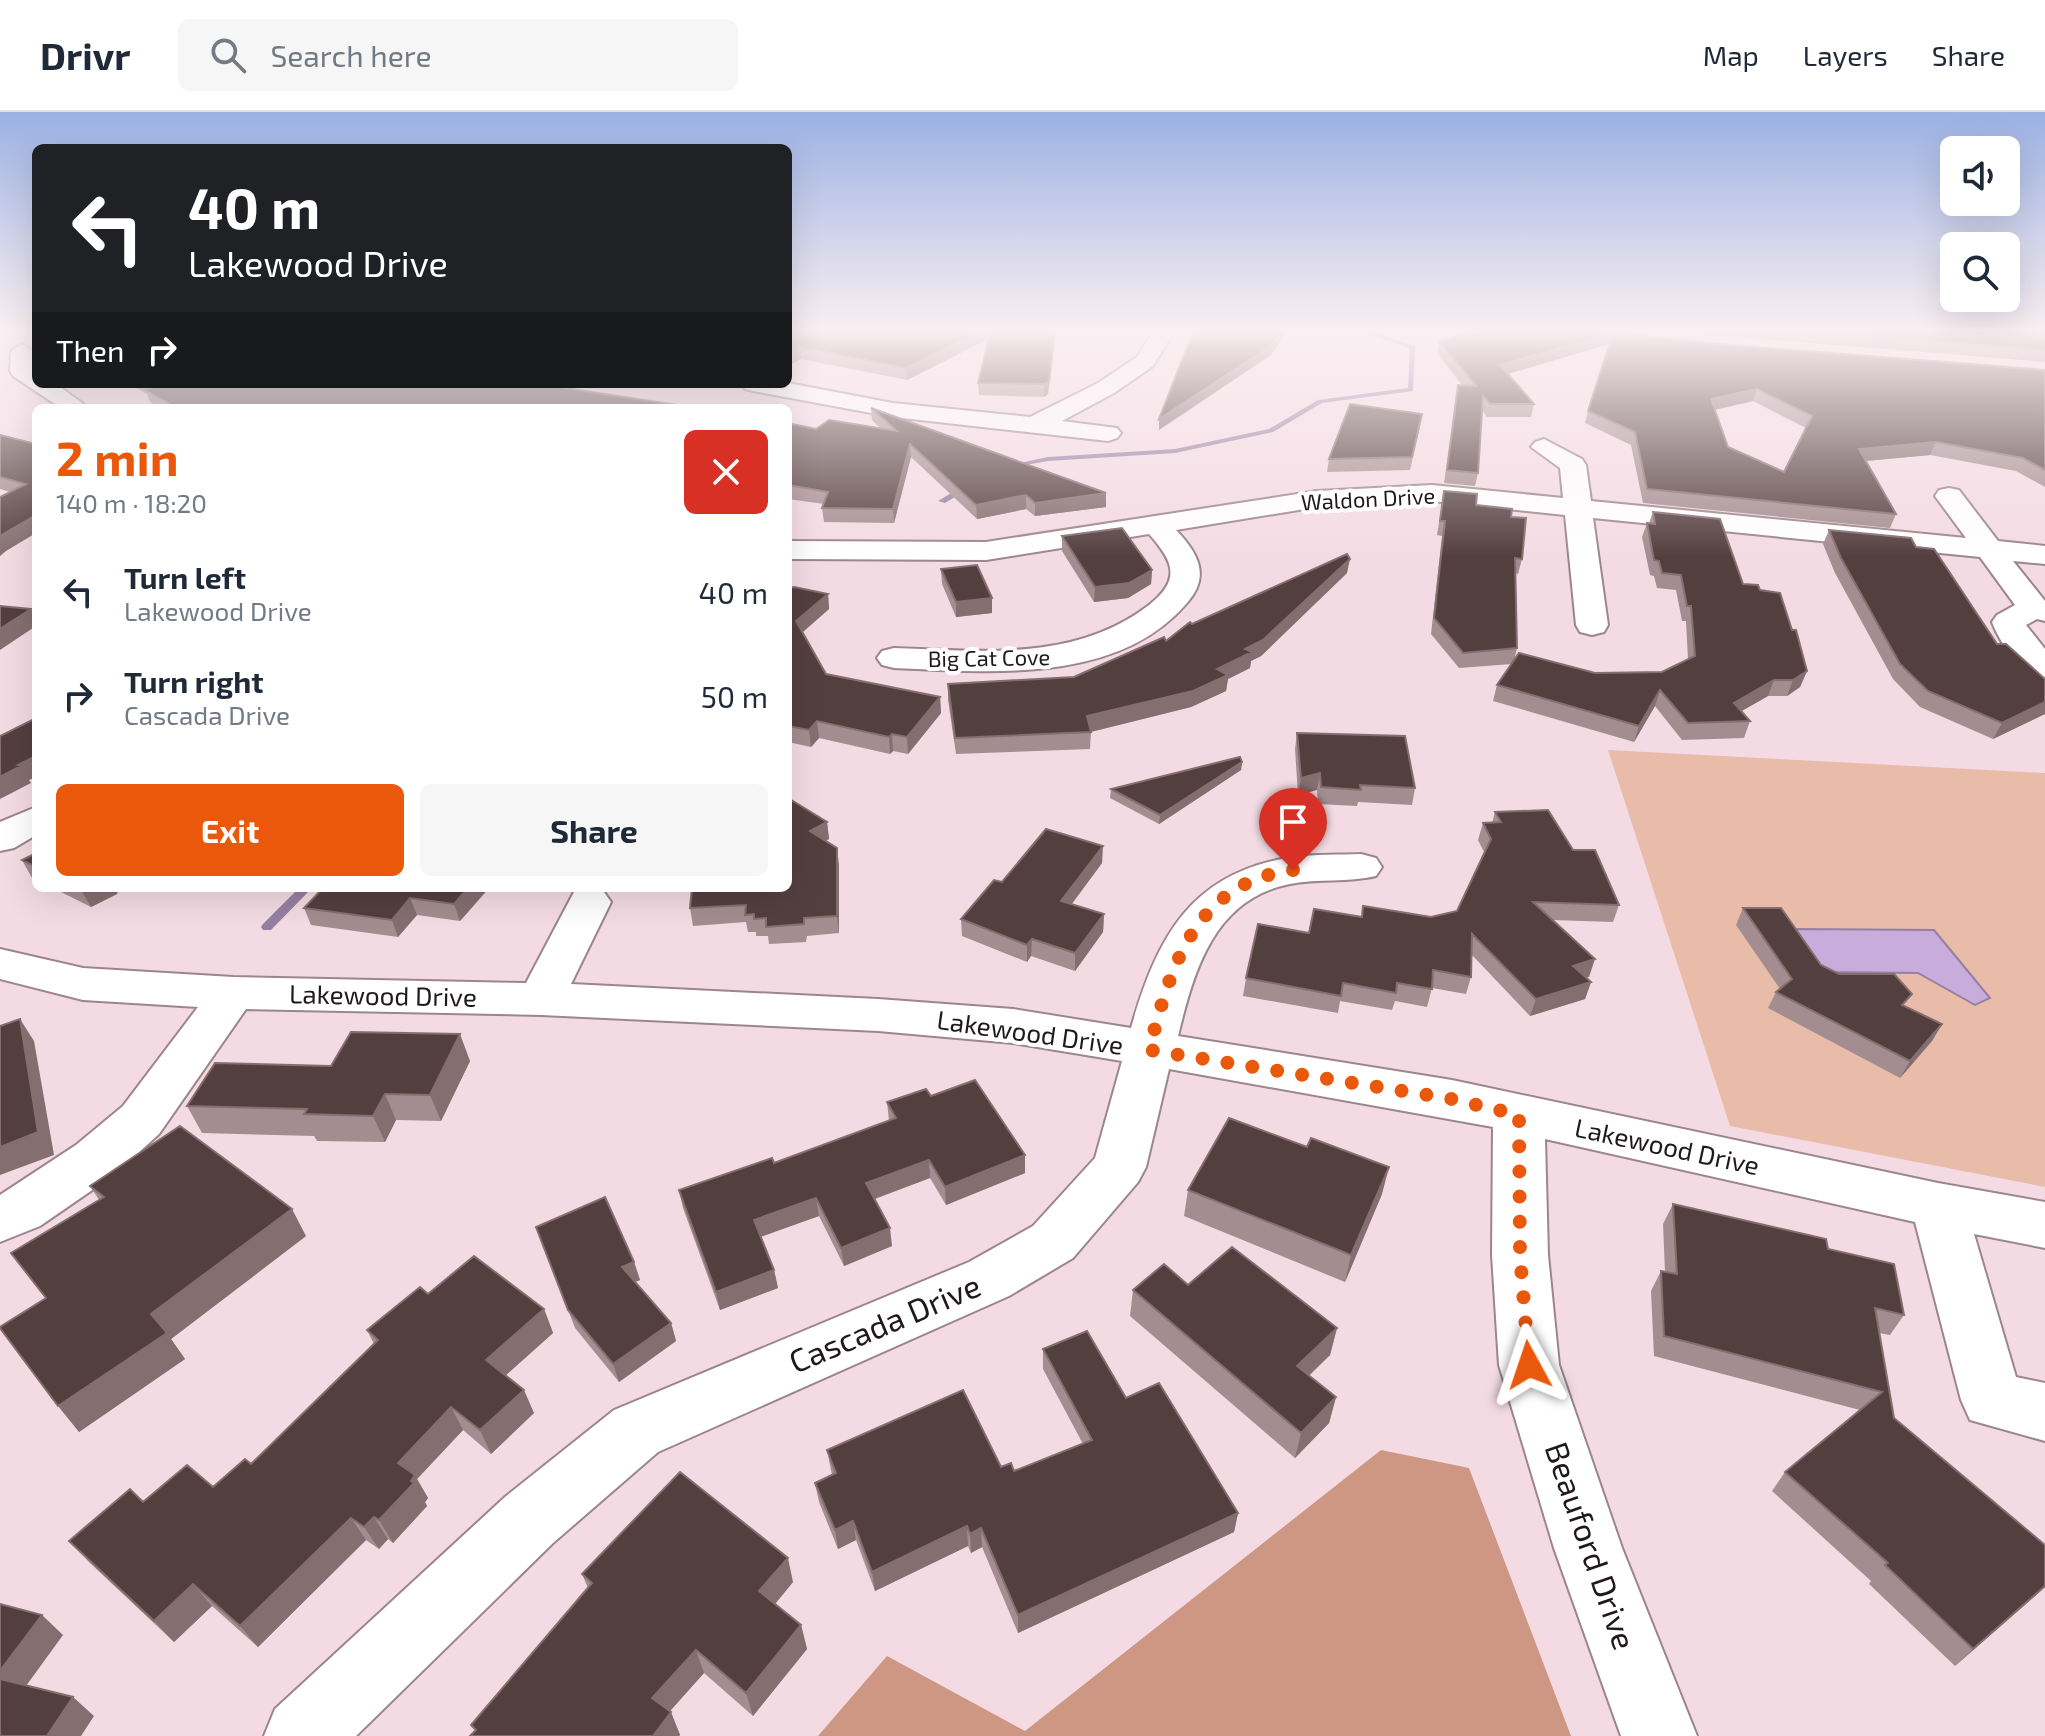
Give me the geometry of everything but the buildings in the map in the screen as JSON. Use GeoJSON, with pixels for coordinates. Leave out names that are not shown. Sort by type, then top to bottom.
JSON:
{"type":"FeatureCollection","features":[{"type":"Feature","properties":{"kind":"street"},"geometry":{"type":"LineString","coordinates":[[870,406],[1108,433]]}},
{"type":"Feature","properties":{"kind":"street"},"geometry":{"type":"LineString","coordinates":[[1034,425],[1071,406]]}},
{"type":"Feature","properties":{"kind":"street"},"geometry":{"type":"LineString","coordinates":[[1544,447],[1573,465],[1592,625]]}},
{"type":"Feature","properties":{"kind":"street","name":"Waldon Drive"},"geometry":{"type":"LineString","coordinates":[[792,550],[986,551],[1317,499],[1432,493],[2045,555]]}},
{"type":"Feature","properties":{"kind":"street"},"geometry":{"type":"LineString","coordinates":[[1949,496],[2039,610],[2008,622],[2013,635],[2045,669]]}},
{"type":"Feature","properties":{"kind":"street","name":"Big Cat Cove"},"geometry":{"type":"LineString","coordinates":[[894,658],[970,661],[1064,656],[1155,617],[1179,597],[1187,576],[1181,553],[1157,526]]}},
{"type":"Feature","properties":{"kind":"street"},"geometry":{"type":"LineString","coordinates":[[0,839],[32,821]]}},
{"type":"Feature","properties":{"kind":"street","name":"Cascada Drive"},"geometry":{"type":"LineString","coordinates":[[302,1736],[529,1520],[636,1431],[989,1279],[1053,1242],[1119,1167],[1149,1050],[1186,939],[1219,901],[1257,879],[1293,870],[1361,867]]}},
{"type":"Feature","properties":{"kind":"street"},"geometry":{"type":"LineString","coordinates":[[541,999],[589,902]]}},
{"type":"Feature","properties":{"kind":"street","name":"Lakewood Drive"},"geometry":{"type":"LineString","coordinates":[[0,964],[83,984],[233,993],[541,999],[878,1015],[1013,1026],[1452,1099],[1938,1205],[2045,1225]]}},
{"type":"Feature","properties":{"kind":"street"},"geometry":{"type":"LineString","coordinates":[[0,1220],[21,1210],[95,1160],[141,1120],[233,993]]}},
{"type":"Feature","properties":{"kind":"street","name":"Beauford Drive"},"geometry":{"type":"LineString","coordinates":[[1519,1115],[1520,1255],[1529,1365],[1588,1548],[1659,1736]]}},
{"type":"Feature","properties":{"kind":"street"},"geometry":{"type":"LineString","coordinates":[[1938,1205],[1992,1400],[2045,1412]]}},
{"type":"Feature","properties":{"kind":"shaded area"},"geometry":{"type":"Polygon","coordinates":[[[1608,750],[2045,773],[2045,1187],[1730,1126],[1608,750]]]}},
{"type":"Feature","properties":{"kind":"shaded area"},"geometry":{"type":"Polygon","coordinates":[[[1934,930],[1990,998],[1975,1005],[1918,973],[1826,972],[1793,931],[1934,930]]]}},
{"type":"Feature","properties":{"kind":"shaded area"},"geometry":{"type":"Polygon","coordinates":[[[1381,1450],[1469,1468],[1571,1736],[818,1736],[887,1656],[1025,1731],[1381,1450]]]}},
{"type":"Feature","properties":{"kind":"waterway"},"geometry":{"type":"LineString","coordinates":[[1009,466],[1048,459],[1175,451],[1271,431],[1312,406]]}},
{"type":"Feature","properties":{"kind":"waterway"},"geometry":{"type":"LineString","coordinates":[[942,501],[964,489]]}},
{"type":"Feature","properties":{"kind":"waterway"},"geometry":{"type":"LineString","coordinates":[[267,927],[302,892]]}},
{"type":"Feature","properties":{"kind":"route"},"geometry":{"type":"LineString","coordinates":[[1293,870],[1257,879],[1219,901],[1186,939],[1149,1050],[1452,1099],[1519,1115],[1520,1255],[1529,1365]]}}]}
